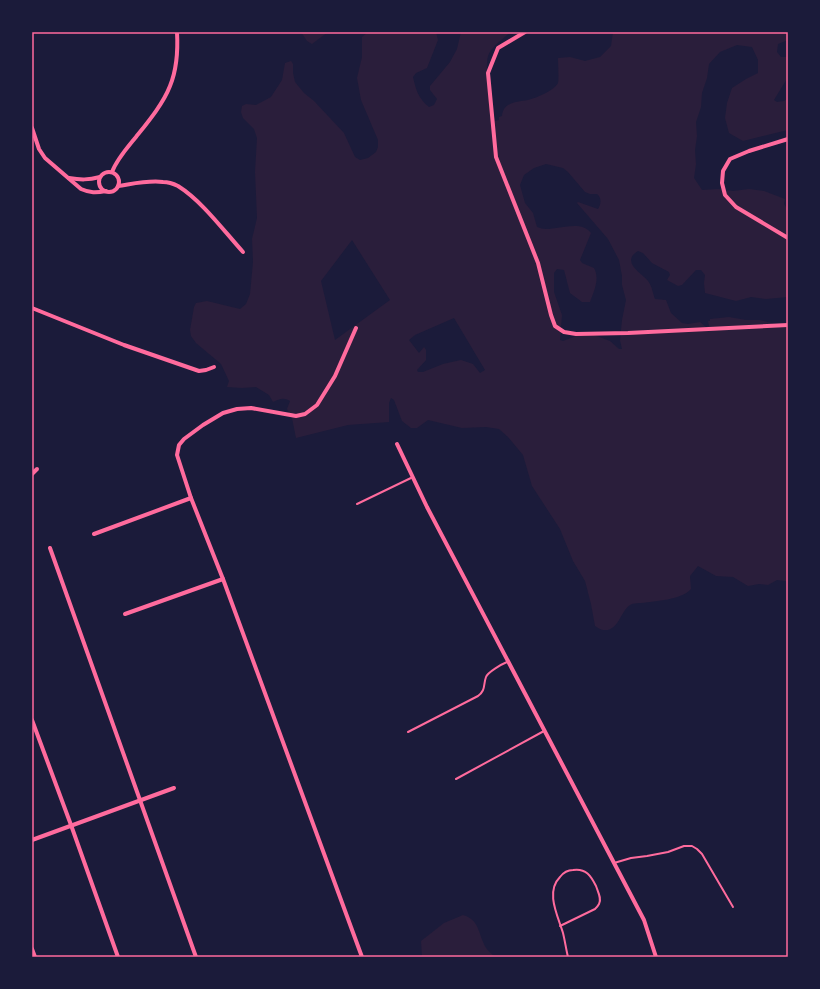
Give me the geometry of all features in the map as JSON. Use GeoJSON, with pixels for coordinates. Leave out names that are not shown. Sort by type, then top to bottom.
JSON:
{"type":"FeatureCollection","features":[{"type":"Feature","properties":{"kind":"street"},"geometry":{"type":"LineString","coordinates":[[112,172],[114,166],[159,106],[170,87],[176,65],[177,32]]}},
{"type":"Feature","properties":{"kind":"street"},"geometry":{"type":"LineString","coordinates":[[525,32],[498,48],[488,73],[496,157],[538,263],[555,326],[564,332],[576,334],[628,333],[788,325]]}},
{"type":"Feature","properties":{"kind":"street"},"geometry":{"type":"LineString","coordinates":[[32,128],[39,149],[45,158],[81,189],[96,193],[112,191],[118,186],[139,182],[164,182],[177,185],[206,210],[243,252]]}},
{"type":"Feature","properties":{"kind":"street"},"geometry":{"type":"LineString","coordinates":[[788,139],[748,151],[730,159],[724,171],[722,183],[725,195],[736,207],[788,238]]}},
{"type":"Feature","properties":{"kind":"street"},"geometry":{"type":"LineString","coordinates":[[69,178],[87,180],[100,177],[105,172],[112,172],[118,176],[118,186]]}},
{"type":"Feature","properties":{"kind":"street"},"geometry":{"type":"LineString","coordinates":[[100,177],[99,184],[102,190],[106,191]]}},
{"type":"Feature","properties":{"kind":"street"},"geometry":{"type":"LineString","coordinates":[[32,308],[124,345],[199,371],[214,367]]}},
{"type":"Feature","properties":{"kind":"street"},"geometry":{"type":"LineString","coordinates":[[356,328],[335,376],[317,405],[305,414],[296,416],[251,408],[237,409],[224,413],[203,425],[184,439],[179,445],[177,454],[191,498],[223,579],[362,957]]}},
{"type":"Feature","properties":{"kind":"street"},"geometry":{"type":"LineString","coordinates":[[397,444],[427,507],[644,920],[656,957]]}},
{"type":"Feature","properties":{"kind":"street"},"geometry":{"type":"LineString","coordinates":[[32,474],[37,469]]}},
{"type":"Feature","properties":{"kind":"street"},"geometry":{"type":"LineString","coordinates":[[94,534],[191,498]]}},
{"type":"Feature","properties":{"kind":"street"},"geometry":{"type":"LineString","coordinates":[[50,548],[196,957]]}},
{"type":"Feature","properties":{"kind":"street"},"geometry":{"type":"LineString","coordinates":[[125,614],[223,579]]}},
{"type":"Feature","properties":{"kind":"street"},"geometry":{"type":"LineString","coordinates":[[32,720],[118,957]]}},
{"type":"Feature","properties":{"kind":"street"},"geometry":{"type":"LineString","coordinates":[[32,840],[174,788]]}},
{"type":"Feature","properties":{"kind":"street"},"geometry":{"type":"LineString","coordinates":[[32,949],[35,957]]}},
{"type":"Feature","properties":{"kind":"lane"},"geometry":{"type":"LineString","coordinates":[[357,504],[413,477]]}},
{"type":"Feature","properties":{"kind":"lane"},"geometry":{"type":"LineString","coordinates":[[408,732],[478,696],[484,690],[486,677],[488,674],[508,661]]}},
{"type":"Feature","properties":{"kind":"lane"},"geometry":{"type":"LineString","coordinates":[[456,779],[545,731]]}},
{"type":"Feature","properties":{"kind":"lane"},"geometry":{"type":"LineString","coordinates":[[614,863],[631,858],[668,852],[684,846],[692,846],[702,854],[733,907]]}},
{"type":"Feature","properties":{"kind":"lane"},"geometry":{"type":"LineString","coordinates":[[560,926],[595,909],[599,905],[600,899],[598,891],[592,877],[585,871],[579,869],[570,870],[560,877],[555,884],[553,896],[554,906],[568,957]]}},
{"type":"Feature","properties":{"kind":"shaded area"},"geometry":{"type":"Polygon","coordinates":[[[301,32],[328,32],[312,44],[307,41],[301,32]]]}},
{"type":"Feature","properties":{"kind":"shaded area"},"geometry":{"type":"Polygon","coordinates":[[[368,32],[436,32],[438,40],[427,68],[416,73],[413,77],[418,94],[429,107],[434,105],[437,99],[430,90],[430,86],[450,62],[457,49],[461,32],[511,32],[495,46],[488,56],[487,70],[490,97],[495,121],[499,120],[499,117],[502,116],[503,111],[508,105],[540,96],[556,86],[558,83],[558,58],[570,57],[585,61],[600,57],[611,46],[613,32],[788,32],[788,40],[778,44],[777,52],[781,57],[788,57],[788,77],[774,100],[777,102],[784,101],[788,98],[788,130],[743,141],[729,133],[725,118],[727,103],[732,88],[758,73],[758,60],[752,47],[737,45],[720,52],[709,64],[707,78],[702,93],[701,107],[696,122],[696,164],[694,178],[702,190],[718,189],[733,191],[749,189],[764,191],[785,199],[784,204],[788,210],[788,297],[766,299],[751,297],[736,301],[705,293],[705,275],[701,270],[696,270],[682,285],[678,286],[667,280],[670,275],[669,272],[652,263],[643,253],[638,251],[631,259],[637,271],[649,283],[655,299],[666,300],[671,313],[682,323],[688,324],[700,322],[706,327],[709,326],[708,321],[710,321],[710,319],[729,317],[746,320],[760,320],[788,326],[788,582],[777,580],[768,585],[759,584],[748,586],[733,577],[716,576],[698,566],[690,576],[691,589],[687,593],[675,598],[632,604],[625,610],[613,627],[609,630],[602,630],[595,626],[585,581],[573,561],[560,529],[532,486],[523,455],[499,429],[486,427],[462,428],[428,420],[417,428],[411,428],[402,421],[394,400],[391,398],[389,403],[389,422],[348,425],[296,438],[292,418],[287,409],[290,401],[282,399],[273,402],[269,395],[256,387],[227,387],[229,381],[221,364],[196,343],[191,336],[190,330],[196,303],[207,301],[240,309],[246,304],[250,294],[253,262],[252,239],[257,218],[255,172],[257,138],[254,129],[243,118],[241,112],[242,106],[246,104],[256,105],[271,97],[282,80],[285,63],[291,61],[293,64],[295,82],[344,133],[355,157],[360,160],[368,158],[376,152],[378,140],[361,100],[357,78],[362,57],[362,37],[368,32]],[[546,164],[534,168],[524,175],[520,185],[525,203],[533,213],[537,227],[546,229],[576,226],[587,229],[591,233],[580,260],[582,263],[594,268],[596,272],[596,285],[590,302],[582,302],[570,293],[564,270],[557,269],[554,273],[554,292],[562,315],[560,340],[563,341],[579,335],[594,335],[610,341],[619,349],[622,349],[620,340],[626,300],[622,285],[619,260],[608,239],[577,203],[578,202],[598,209],[600,197],[597,194],[585,192],[563,168],[546,164]],[[352,240],[321,281],[335,340],[390,300],[352,240]],[[454,318],[415,335],[409,340],[419,353],[424,347],[426,350],[426,360],[417,370],[418,372],[423,372],[443,364],[461,360],[473,364],[480,373],[485,370],[454,318]]]}},
{"type":"Feature","properties":{"kind":"shaded area"},"geometry":{"type":"Polygon","coordinates":[[[463,915],[473,920],[478,928],[483,943],[495,957],[422,957],[421,941],[444,923],[463,915]]]}}]}
